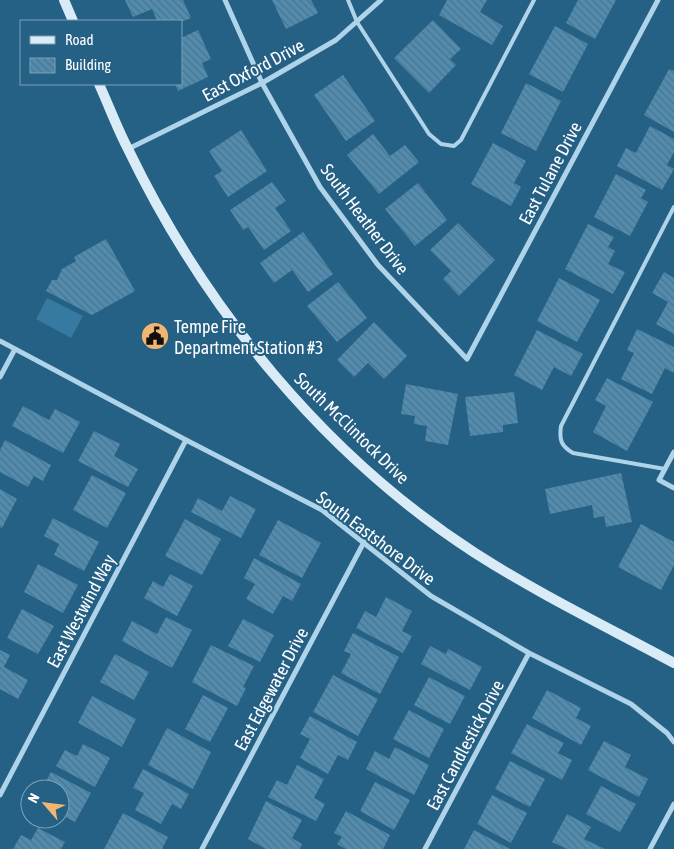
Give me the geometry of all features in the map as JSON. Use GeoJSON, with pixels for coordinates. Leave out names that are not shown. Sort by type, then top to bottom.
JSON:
{"type":"FeatureCollection","features":[{"type":"Feature","properties":{"kind":"main road"},"geometry":{"type":"LineString","coordinates":[[64,0],[73,20]]}},
{"type":"Feature","properties":{"kind":"main road","name":"South McClintock Drive"},"geometry":{"type":"LineString","coordinates":[[99,85],[128,149],[180,245],[229,318],[282,384],[309,413],[360,463],[400,498],[474,552],[548,596],[674,662]]}},
{"type":"Feature","properties":{"kind":"street","name":"South Heather Drive"},"geometry":{"type":"LineString","coordinates":[[226,0],[262,83],[320,186],[378,265],[467,359]]}},
{"type":"Feature","properties":{"kind":"street","name":"East Oxford Drive"},"geometry":{"type":"LineString","coordinates":[[128,149],[262,83],[336,40],[382,0]]}},
{"type":"Feature","properties":{"kind":"street","name":"East Tulane Drive"},"geometry":{"type":"LineString","coordinates":[[467,359],[658,0]]}},
{"type":"Feature","properties":{"kind":"street","name":"South Eastshore Drive"},"geometry":{"type":"LineString","coordinates":[[0,341],[322,510],[431,596],[529,653],[630,704],[667,733],[674,742]]}},
{"type":"Feature","properties":{"kind":"street"},"geometry":{"type":"LineString","coordinates":[[0,377],[15,349]]}},
{"type":"Feature","properties":{"kind":"street","name":"East Westwind Way"},"geometry":{"type":"LineString","coordinates":[[0,795],[186,440]]}},
{"type":"Feature","properties":{"kind":"street"},"geometry":{"type":"LineString","coordinates":[[674,452],[659,480],[674,488]]}},
{"type":"Feature","properties":{"kind":"street","name":"East Edgewater Drive"},"geometry":{"type":"LineString","coordinates":[[202,849],[364,542]]}},
{"type":"Feature","properties":{"kind":"street","name":"East Candlestick Drive"},"geometry":{"type":"LineString","coordinates":[[425,849],[529,653]]}},
{"type":"Feature","properties":{"kind":"street"},"geometry":{"type":"LineString","coordinates":[[650,849],[674,804]]}},
{"type":"Feature","properties":{"kind":"lane"},"geometry":{"type":"LineString","coordinates":[[348,0],[357,22],[429,134],[441,144],[454,146],[461,140],[534,0]]}},
{"type":"Feature","properties":{"kind":"lane"},"geometry":{"type":"LineString","coordinates":[[665,469],[572,453],[564,448],[559,438],[560,426],[674,207]]}},
{"type":"Feature","properties":{"kind":"shaded area"},"geometry":{"type":"Polygon","coordinates":[[[47,298],[83,316],[71,338],[36,319],[47,298]]]}},
{"type":"Feature","properties":{"kind":"building"},"geometry":{"type":"Polygon","coordinates":[[[125,0],[183,0],[191,18],[182,22],[182,20],[157,20],[152,9],[133,17],[125,0]]]}},
{"type":"Feature","properties":{"kind":"building"},"geometry":{"type":"Polygon","coordinates":[[[272,0],[311,0],[318,13],[286,29],[272,0]]]}},
{"type":"Feature","properties":{"kind":"building"},"geometry":{"type":"Polygon","coordinates":[[[447,0],[487,0],[480,12],[503,26],[492,45],[439,15],[447,0]]]}},
{"type":"Feature","properties":{"kind":"building"},"geometry":{"type":"Polygon","coordinates":[[[578,0],[616,0],[595,39],[566,23],[578,0]]]}},
{"type":"Feature","properties":{"kind":"building"},"geometry":{"type":"Polygon","coordinates":[[[433,20],[461,49],[450,59],[456,65],[429,93],[394,58],[433,20]]]}},
{"type":"Feature","properties":{"kind":"building"},"geometry":{"type":"Polygon","coordinates":[[[555,26],[588,44],[563,92],[529,74],[555,26]]]}},
{"type":"Feature","properties":{"kind":"building"},"geometry":{"type":"Polygon","coordinates":[[[198,30],[211,59],[202,63],[208,77],[178,91],[175,85],[182,85],[182,38],[198,30]]]}},
{"type":"Feature","properties":{"kind":"building"},"geometry":{"type":"Polygon","coordinates":[[[669,69],[674,71],[674,132],[644,115],[669,69]]]}},
{"type":"Feature","properties":{"kind":"building"},"geometry":{"type":"Polygon","coordinates":[[[343,75],[375,121],[346,141],[314,95],[343,75]]]}},
{"type":"Feature","properties":{"kind":"building"},"geometry":{"type":"Polygon","coordinates":[[[526,83],[561,101],[536,151],[501,133],[526,83]]]}},
{"type":"Feature","properties":{"kind":"building"},"geometry":{"type":"Polygon","coordinates":[[[650,126],[674,139],[674,152],[667,165],[674,169],[662,190],[617,166],[626,148],[636,153],[650,126]]]}},
{"type":"Feature","properties":{"kind":"building"},"geometry":{"type":"Polygon","coordinates":[[[241,130],[267,171],[228,197],[214,176],[222,171],[209,151],[241,130]]]}},
{"type":"Feature","properties":{"kind":"building"},"geometry":{"type":"Polygon","coordinates":[[[373,134],[390,156],[405,145],[419,162],[379,194],[347,155],[373,134]]]}},
{"type":"Feature","properties":{"kind":"building"},"geometry":{"type":"Polygon","coordinates":[[[493,143],[526,161],[514,183],[521,187],[511,206],[471,184],[493,143]]]}},
{"type":"Feature","properties":{"kind":"building"},"geometry":{"type":"Polygon","coordinates":[[[616,174],[646,190],[641,198],[648,202],[630,236],[594,217],[616,174]]]}},
{"type":"Feature","properties":{"kind":"building"},"geometry":{"type":"Polygon","coordinates":[[[272,182],[286,201],[275,208],[291,231],[264,250],[248,227],[243,230],[230,210],[272,182]]]}},
{"type":"Feature","properties":{"kind":"building"},"geometry":{"type":"Polygon","coordinates":[[[418,183],[447,220],[415,246],[385,209],[418,183]]]}},
{"type":"Feature","properties":{"kind":"building"},"geometry":{"type":"Polygon","coordinates":[[[458,223],[495,260],[459,296],[443,279],[451,271],[430,250],[458,223]]]}},
{"type":"Feature","properties":{"kind":"building"},"geometry":{"type":"Polygon","coordinates":[[[588,224],[614,237],[608,247],[615,251],[608,264],[625,272],[613,294],[565,269],[588,224]]]}},
{"type":"Feature","properties":{"kind":"building"},"geometry":{"type":"Polygon","coordinates":[[[303,232],[333,274],[308,292],[292,270],[274,283],[260,263],[303,232]]]}},
{"type":"Feature","properties":{"kind":"building"},"geometry":{"type":"Polygon","coordinates":[[[106,239],[135,291],[92,315],[46,291],[52,280],[57,280],[62,269],[76,261],[74,257],[106,239]]]}},
{"type":"Feature","properties":{"kind":"building"},"geometry":{"type":"Polygon","coordinates":[[[664,272],[674,278],[674,334],[656,324],[668,302],[652,293],[664,272]]]}},
{"type":"Feature","properties":{"kind":"building"},"geometry":{"type":"Polygon","coordinates":[[[559,278],[600,300],[577,342],[537,321],[559,278]]]}},
{"type":"Feature","properties":{"kind":"building"},"geometry":{"type":"Polygon","coordinates":[[[338,282],[367,318],[337,342],[307,306],[338,282]]]}},
{"type":"Feature","properties":{"kind":"building"},"geometry":{"type":"Polygon","coordinates":[[[374,322],[407,356],[384,379],[368,363],[354,377],[337,360],[374,322]]]}},
{"type":"Feature","properties":{"kind":"building"},"geometry":{"type":"Polygon","coordinates":[[[637,329],[674,347],[674,371],[673,373],[665,368],[652,394],[621,379],[634,353],[627,350],[637,329]]]}},
{"type":"Feature","properties":{"kind":"building"},"geometry":{"type":"Polygon","coordinates":[[[537,330],[583,354],[571,376],[554,367],[542,390],[514,375],[537,330]]]}},
{"type":"Feature","properties":{"kind":"building"},"geometry":{"type":"Polygon","coordinates":[[[607,378],[653,402],[627,451],[593,432],[606,406],[595,400],[607,378]]]}},
{"type":"Feature","properties":{"kind":"building"},"geometry":{"type":"Polygon","coordinates":[[[406,384],[458,394],[448,445],[425,441],[427,426],[414,424],[415,416],[401,414],[406,384]]]}},
{"type":"Feature","properties":{"kind":"building"},"geometry":{"type":"Polygon","coordinates":[[[514,392],[518,423],[503,425],[503,432],[470,436],[465,397],[514,392]]]}},
{"type":"Feature","properties":{"kind":"building"},"geometry":{"type":"Polygon","coordinates":[[[23,406],[49,420],[55,409],[80,422],[63,453],[12,426],[23,406]]]}},
{"type":"Feature","properties":{"kind":"building"},"geometry":{"type":"Polygon","coordinates":[[[94,431],[120,444],[114,456],[138,469],[128,487],[78,461],[94,431]]]}},
{"type":"Feature","properties":{"kind":"building"},"geometry":{"type":"Polygon","coordinates":[[[5,440],[51,465],[43,481],[34,476],[28,487],[0,472],[0,450],[5,440]]]}},
{"type":"Feature","properties":{"kind":"building"},"geometry":{"type":"Polygon","coordinates":[[[621,473],[632,522],[606,527],[604,516],[594,518],[592,505],[550,514],[545,489],[621,473]]]}},
{"type":"Feature","properties":{"kind":"building"},"geometry":{"type":"Polygon","coordinates":[[[92,475],[126,493],[107,528],[73,510],[92,475]]]}},
{"type":"Feature","properties":{"kind":"building"},"geometry":{"type":"Polygon","coordinates":[[[0,489],[17,499],[2,528],[0,527],[0,489]]]}},
{"type":"Feature","properties":{"kind":"building"},"geometry":{"type":"Polygon","coordinates":[[[230,496],[256,509],[241,538],[191,512],[198,498],[222,511],[230,496]]]}},
{"type":"Feature","properties":{"kind":"building"},"geometry":{"type":"Polygon","coordinates":[[[53,518],[99,542],[84,571],[54,555],[59,544],[44,536],[53,518]]]}},
{"type":"Feature","properties":{"kind":"building"},"geometry":{"type":"Polygon","coordinates":[[[185,519],[221,539],[202,575],[165,556],[185,519]]]}},
{"type":"Feature","properties":{"kind":"building"},"geometry":{"type":"Polygon","coordinates":[[[278,520],[321,543],[302,578],[259,555],[278,520]]]}},
{"type":"Feature","properties":{"kind":"building"},"geometry":{"type":"Polygon","coordinates":[[[641,524],[674,542],[674,565],[661,590],[618,567],[641,524]]]}},
{"type":"Feature","properties":{"kind":"building"},"geometry":{"type":"Polygon","coordinates":[[[254,558],[301,584],[292,601],[283,596],[273,614],[246,599],[255,584],[244,578],[254,558]]]}},
{"type":"Feature","properties":{"kind":"building"},"geometry":{"type":"Polygon","coordinates":[[[38,564],[78,585],[63,613],[24,592],[38,564]]]}},
{"type":"Feature","properties":{"kind":"building"},"geometry":{"type":"Polygon","coordinates":[[[170,574],[193,586],[177,616],[144,598],[153,581],[163,587],[170,574]]]}},
{"type":"Feature","properties":{"kind":"building"},"geometry":{"type":"Polygon","coordinates":[[[386,597],[412,611],[402,631],[412,636],[403,653],[356,628],[365,611],[376,617],[386,597]]]}},
{"type":"Feature","properties":{"kind":"building"},"geometry":{"type":"Polygon","coordinates":[[[22,609],[54,626],[38,654],[7,638],[22,609]]]}},
{"type":"Feature","properties":{"kind":"building"},"geometry":{"type":"Polygon","coordinates":[[[166,617],[192,630],[172,668],[122,641],[132,621],[157,634],[166,617]]]}},
{"type":"Feature","properties":{"kind":"building"},"geometry":{"type":"Polygon","coordinates":[[[243,619],[274,635],[260,662],[228,646],[243,619]]]}},
{"type":"Feature","properties":{"kind":"building"},"geometry":{"type":"Polygon","coordinates":[[[353,633],[399,657],[380,694],[341,673],[351,654],[344,651],[353,633]]]}},
{"type":"Feature","properties":{"kind":"building"},"geometry":{"type":"Polygon","coordinates":[[[211,645],[254,666],[243,687],[246,688],[237,706],[192,682],[211,645]]]}},
{"type":"Feature","properties":{"kind":"building"},"geometry":{"type":"Polygon","coordinates":[[[430,646],[446,654],[448,649],[482,667],[470,690],[421,664],[430,646]]]}},
{"type":"Feature","properties":{"kind":"building"},"geometry":{"type":"Polygon","coordinates":[[[0,650],[10,655],[4,667],[28,680],[18,699],[0,689],[0,650]]]}},
{"type":"Feature","properties":{"kind":"building"},"geometry":{"type":"Polygon","coordinates":[[[115,654],[149,672],[134,700],[100,682],[115,654]]]}},
{"type":"Feature","properties":{"kind":"building"},"geometry":{"type":"Polygon","coordinates":[[[333,675],[378,699],[358,736],[313,712],[333,675]]]}},
{"type":"Feature","properties":{"kind":"building"},"geometry":{"type":"Polygon","coordinates":[[[429,677],[465,696],[450,724],[414,705],[429,677]]]}},
{"type":"Feature","properties":{"kind":"building"},"geometry":{"type":"Polygon","coordinates":[[[547,690],[581,708],[576,718],[591,726],[581,745],[532,718],[547,690]]]}},
{"type":"Feature","properties":{"kind":"building"},"geometry":{"type":"Polygon","coordinates":[[[203,695],[228,708],[210,742],[185,729],[203,695]]]}},
{"type":"Feature","properties":{"kind":"building"},"geometry":{"type":"Polygon","coordinates":[[[92,696],[136,719],[122,747],[78,723],[92,696]]]}},
{"type":"Feature","properties":{"kind":"building"},"geometry":{"type":"Polygon","coordinates":[[[409,710],[444,729],[429,758],[393,739],[409,710]]]}},
{"type":"Feature","properties":{"kind":"building"},"geometry":{"type":"Polygon","coordinates":[[[310,716],[357,742],[348,760],[338,755],[328,774],[300,758],[310,739],[300,734],[310,716]]]}},
{"type":"Feature","properties":{"kind":"building"},"geometry":{"type":"Polygon","coordinates":[[[527,724],[564,743],[558,753],[572,760],[562,780],[511,753],[527,724]]]}},
{"type":"Feature","properties":{"kind":"building"},"geometry":{"type":"Polygon","coordinates":[[[167,728],[211,752],[193,789],[148,765],[167,728]]]}},
{"type":"Feature","properties":{"kind":"building"},"geometry":{"type":"Polygon","coordinates":[[[604,741],[631,755],[625,767],[648,779],[639,797],[588,770],[604,741]]]}},
{"type":"Feature","properties":{"kind":"building"},"geometry":{"type":"Polygon","coordinates":[[[83,744],[110,758],[95,787],[56,766],[65,750],[77,756],[83,744]]]}},
{"type":"Feature","properties":{"kind":"building"},"geometry":{"type":"Polygon","coordinates":[[[395,747],[429,765],[414,795],[366,769],[375,751],[389,759],[395,747]]]}},
{"type":"Feature","properties":{"kind":"building"},"geometry":{"type":"Polygon","coordinates":[[[510,761],[545,779],[530,807],[495,789],[510,761]]]}},
{"type":"Feature","properties":{"kind":"building"},"geometry":{"type":"Polygon","coordinates":[[[297,765],[324,779],[314,798],[325,804],[316,821],[268,797],[277,780],[287,785],[297,765]]]}},
{"type":"Feature","properties":{"kind":"building"},"geometry":{"type":"Polygon","coordinates":[[[143,769],[189,794],[181,809],[172,804],[161,824],[135,810],[144,793],[133,788],[143,769]]]}},
{"type":"Feature","properties":{"kind":"building"},"geometry":{"type":"Polygon","coordinates":[[[51,772],[64,779],[47,779],[51,772]]]}},
{"type":"Feature","properties":{"kind":"building"},"geometry":{"type":"Polygon","coordinates":[[[70,782],[91,793],[75,822],[70,819],[70,782]]]}},
{"type":"Feature","properties":{"kind":"building"},"geometry":{"type":"Polygon","coordinates":[[[375,782],[410,800],[394,830],[360,811],[375,782]]]}},
{"type":"Feature","properties":{"kind":"building"},"geometry":{"type":"Polygon","coordinates":[[[601,786],[636,804],[620,832],[586,814],[601,786]]]}},
{"type":"Feature","properties":{"kind":"building"},"geometry":{"type":"Polygon","coordinates":[[[492,795],[527,813],[511,843],[477,824],[492,795]]]}},
{"type":"Feature","properties":{"kind":"building"},"geometry":{"type":"Polygon","coordinates":[[[266,801],[302,820],[292,838],[302,844],[300,849],[266,849],[248,839],[266,801]]]}},
{"type":"Feature","properties":{"kind":"building"},"geometry":{"type":"Polygon","coordinates":[[[346,811],[390,835],[383,849],[346,849],[337,844],[342,837],[334,833],[346,811]]]}},
{"type":"Feature","properties":{"kind":"building"},"geometry":{"type":"Polygon","coordinates":[[[123,813],[168,837],[162,849],[104,849],[123,813]]]}},
{"type":"Feature","properties":{"kind":"building"},"geometry":{"type":"Polygon","coordinates":[[[567,814],[591,827],[584,839],[605,849],[567,849],[552,842],[567,814]]]}},
{"type":"Feature","properties":{"kind":"building"},"geometry":{"type":"Polygon","coordinates":[[[37,829],[40,829],[65,842],[61,849],[13,849],[21,835],[31,840],[37,829]]]}},
{"type":"Feature","properties":{"kind":"building"},"geometry":{"type":"Polygon","coordinates":[[[474,830],[510,849],[464,849],[474,830]]]}},
{"type":"Feature","properties":{"kind":"place","name":"Tempe Fire Department Station #3"},"geometry":{"type":"Point","coordinates":[155,336]}}]}
